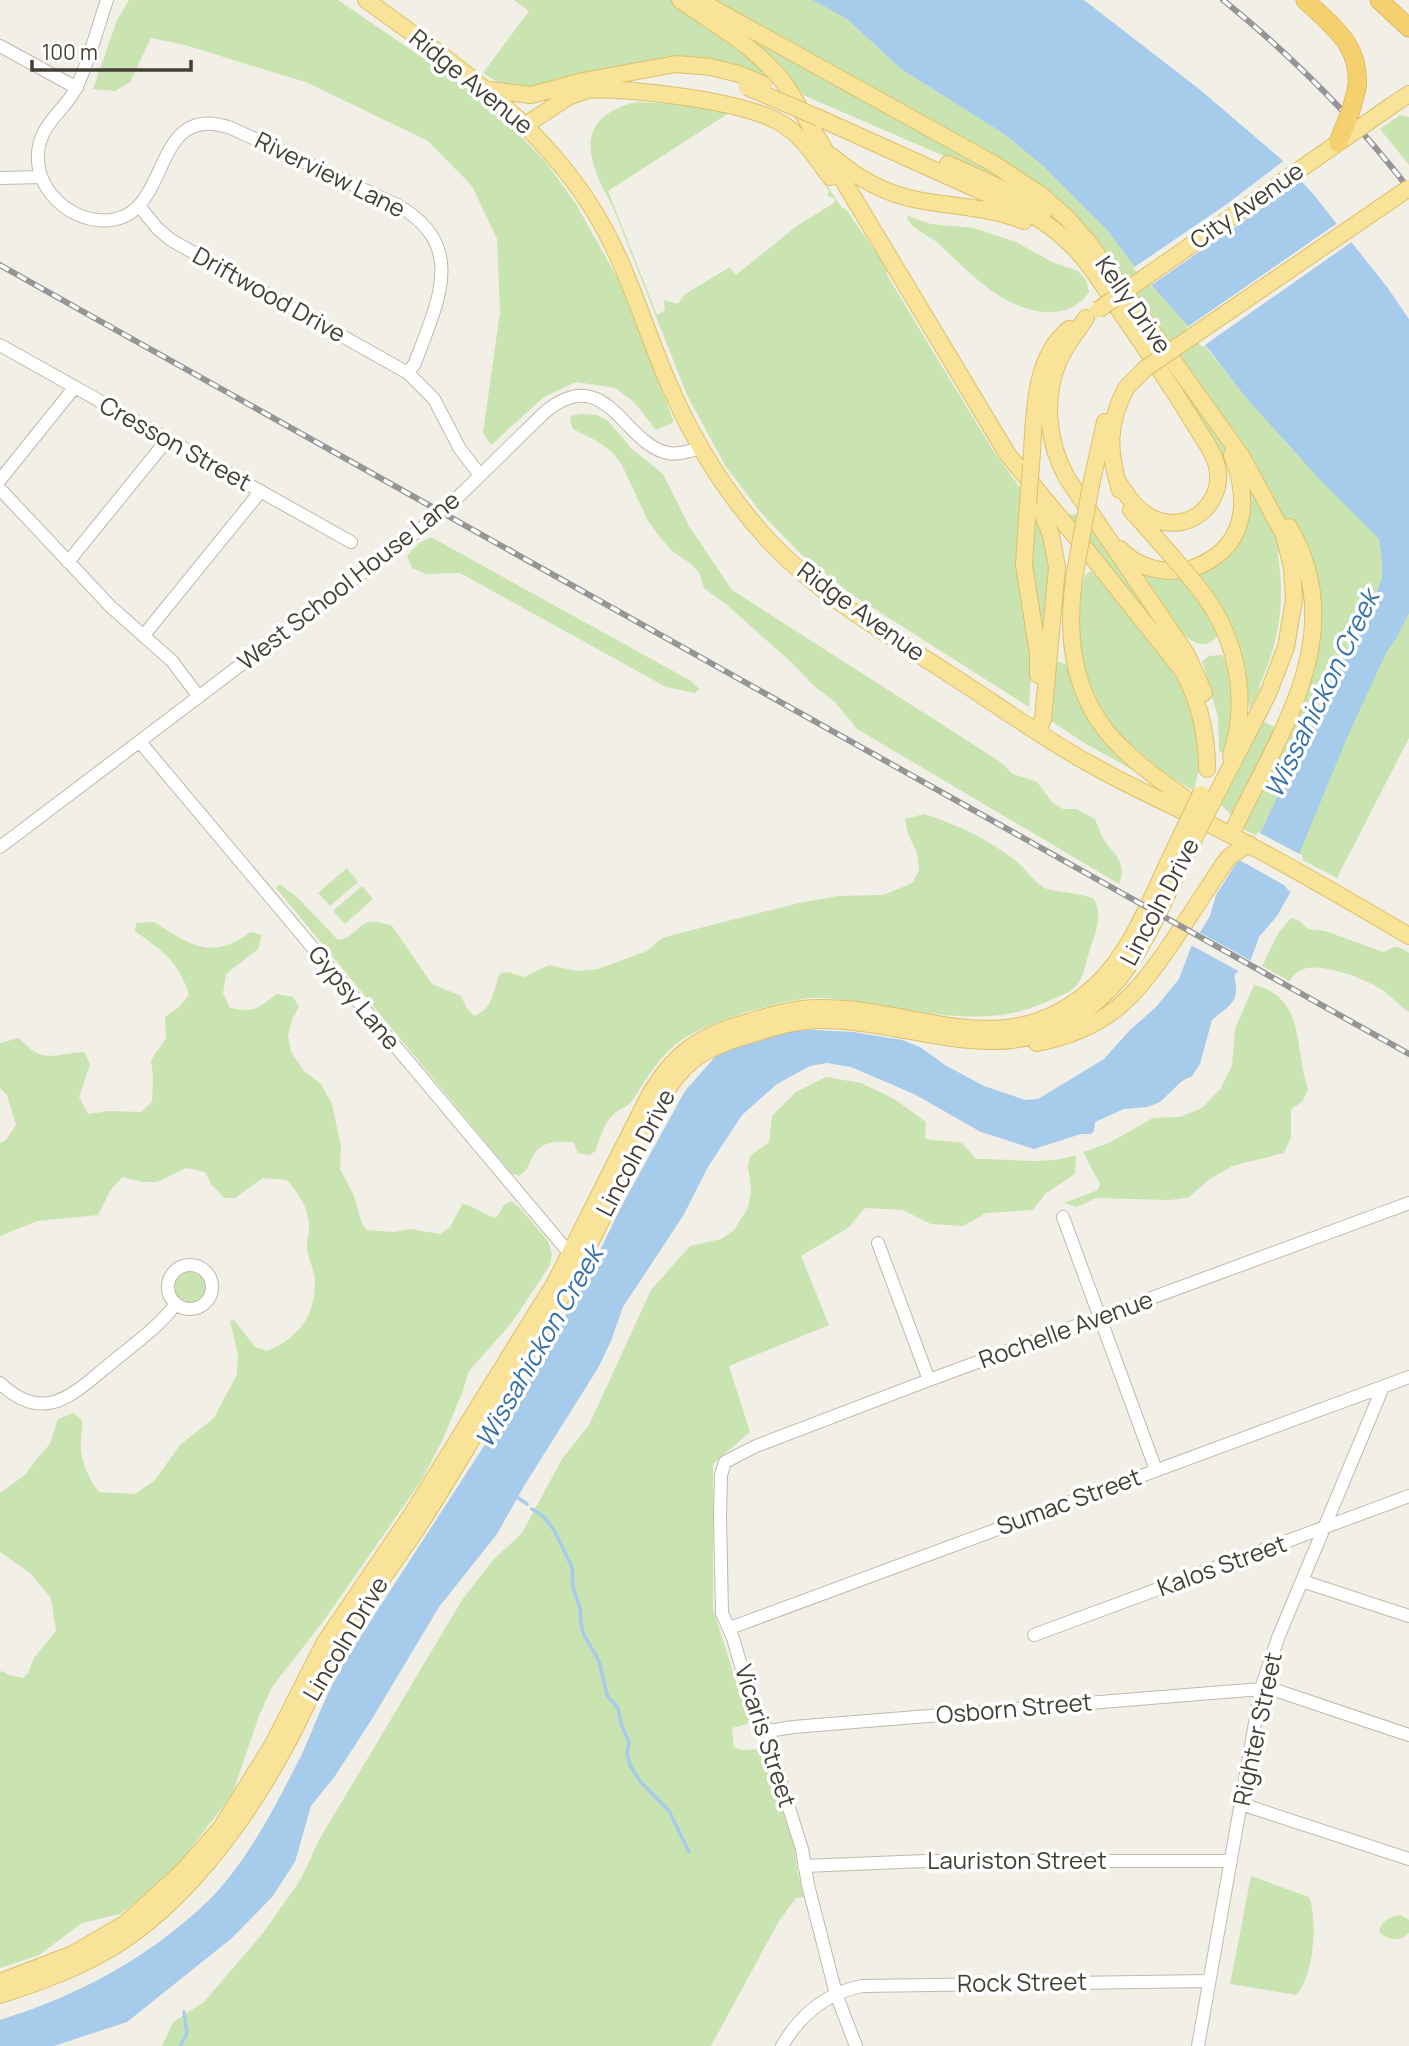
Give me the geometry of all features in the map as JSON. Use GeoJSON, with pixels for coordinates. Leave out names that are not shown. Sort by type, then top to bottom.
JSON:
{"type":"FeatureCollection","features":[{"type":"Feature","properties":{"kind":"highway"},"geometry":{"type":"LineString","coordinates":[[1305,0],[1348,44],[1357,66],[1357,88],[1338,143]]}},
{"type":"Feature","properties":{"kind":"highway"},"geometry":{"type":"LineString","coordinates":[[1379,0],[1409,28]]}},
{"type":"Feature","properties":{"kind":"main road","name":"Ridge Avenue"},"geometry":{"type":"LineString","coordinates":[[366,0],[486,89],[527,124],[571,177],[608,236],[667,381],[700,448],[716,474],[756,526],[805,575],[851,610],[1037,732],[1115,778],[1301,873],[1409,936]]}},
{"type":"Feature","properties":{"kind":"main road"},"geometry":{"type":"LineString","coordinates":[[680,0],[734,34],[769,65],[787,87],[990,428],[1029,472],[1044,497],[1183,671],[1202,717],[1207,769]]}},
{"type":"Feature","properties":{"kind":"main road","name":"Kelly Drive"},"geometry":{"type":"LineString","coordinates":[[698,0],[1010,174],[1049,202],[1079,232],[1114,278],[1242,457],[1284,535],[1293,583],[1293,616],[1275,679],[1242,748],[1222,782]]}},
{"type":"Feature","properties":{"kind":"main road"},"geometry":{"type":"LineString","coordinates":[[486,89],[527,95],[677,74],[743,80],[1038,218],[1061,235],[1090,268],[1175,393],[1210,450],[1218,474],[1216,491],[1209,506],[1196,517],[1178,522],[1160,521],[1143,513],[1118,482]]}},
{"type":"Feature","properties":{"kind":"main road"},"geometry":{"type":"LineString","coordinates":[[527,124],[579,87],[689,99],[748,110],[774,119],[791,130],[805,144],[885,253]]}},
{"type":"Feature","properties":{"kind":"main road","name":"City Avenue"},"geometry":{"type":"LineString","coordinates":[[1037,732],[1035,714],[1038,654],[1024,552],[1037,398],[1043,368],[1055,344],[1063,334],[1409,94]]}},
{"type":"Feature","properties":{"kind":"main road"},"geometry":{"type":"LineString","coordinates":[[815,112],[1028,199],[1079,232]]}},
{"type":"Feature","properties":{"kind":"main road"},"geometry":{"type":"LineString","coordinates":[[823,148],[861,178],[893,193],[918,200],[991,210],[1029,223],[1052,236],[1090,268]]}},
{"type":"Feature","properties":{"kind":"main road"},"geometry":{"type":"LineString","coordinates":[[1266,498],[1287,523],[1305,563],[1313,601],[1312,644],[1307,672],[1298,696],[1228,834],[1124,750],[1105,729],[1090,706],[1076,671],[1070,636],[1070,604],[1105,424],[1116,401],[1146,368],[1409,188]]}},
{"type":"Feature","properties":{"kind":"main road"},"geometry":{"type":"LineString","coordinates":[[1092,314],[1059,361],[1050,400],[1050,430],[1061,467],[1187,655],[1200,681],[1211,722],[1207,769]]}},
{"type":"Feature","properties":{"kind":"main road"},"geometry":{"type":"LineString","coordinates":[[1126,388],[1115,413],[1111,441],[1111,457],[1118,482],[1128,506],[1172,563],[1193,575],[1221,620],[1231,647],[1238,678],[1238,724],[1222,782]]}},
{"type":"Feature","properties":{"kind":"main road"},"geometry":{"type":"LineString","coordinates":[[1193,575],[1226,547],[1233,538],[1241,517],[1241,481],[1219,428]]}},
{"type":"Feature","properties":{"kind":"main road"},"geometry":{"type":"LineString","coordinates":[[1029,472],[1047,521],[1057,567],[1043,719],[1037,732]]}},
{"type":"Feature","properties":{"kind":"main road"},"geometry":{"type":"LineString","coordinates":[[1110,540],[1140,564],[1159,570],[1172,563]]}},
{"type":"Feature","properties":{"kind":"main road","name":"Lincoln Drive"},"geometry":{"type":"LineString","coordinates":[[1207,769],[1207,798]]}},
{"type":"Feature","properties":{"kind":"main road","name":"Lincoln Drive"},"geometry":{"type":"LineString","coordinates":[[0,1995],[71,1968],[122,1942],[166,1905],[226,1842],[282,1752],[325,1666],[417,1528],[557,1305],[653,1115],[673,1082],[689,1064],[707,1050],[729,1041],[792,1023],[816,1020],[853,1023],[967,1042],[1023,1038],[1055,1027],[1088,1008],[1112,987],[1137,952],[1207,798],[1222,782]]}},
{"type":"Feature","properties":{"kind":"main road","name":"Lincoln Drive"},"geometry":{"type":"LineString","coordinates":[[0,1982],[54,1962],[111,1934],[156,1898],[208,1844],[272,1746],[315,1658],[335,1625],[412,1514],[544,1302],[649,1096],[672,1063],[691,1046],[726,1029],[776,1014],[804,1009],[850,1010],[978,1030],[1015,1027],[1049,1016],[1082,997],[1109,971],[1184,845]]}},
{"type":"Feature","properties":{"kind":"main road"},"geometry":{"type":"LineString","coordinates":[[996,1042],[1028,1044],[1051,1040],[1089,1027],[1117,1010],[1147,979],[1229,857],[1249,845]]}},
{"type":"Feature","properties":{"kind":"street"},"geometry":{"type":"LineString","coordinates":[[107,0],[77,88],[43,134],[38,155],[41,177],[53,198],[78,215],[105,220],[116,218],[139,206]]}},
{"type":"Feature","properties":{"kind":"street"},"geometry":{"type":"LineString","coordinates":[[0,46],[77,88]]}},
{"type":"Feature","properties":{"kind":"street","name":"Riverview Lane"},"geometry":{"type":"LineString","coordinates":[[139,206],[153,186],[172,142],[187,130],[202,124],[231,128],[397,205],[426,227],[440,253],[442,284],[415,363],[408,373]]}},
{"type":"Feature","properties":{"kind":"street"},"geometry":{"type":"LineString","coordinates":[[0,178],[41,177]]}},
{"type":"Feature","properties":{"kind":"street","name":"Driftwood Drive"},"geometry":{"type":"LineString","coordinates":[[139,206],[171,240],[408,373],[434,399],[460,449],[480,475]]}},
{"type":"Feature","properties":{"kind":"street","name":"Cresson Street"},"geometry":{"type":"LineString","coordinates":[[0,345],[351,542]]}},
{"type":"Feature","properties":{"kind":"street"},"geometry":{"type":"LineString","coordinates":[[0,480],[74,388]]}},
{"type":"Feature","properties":{"kind":"street","name":"West School House Lane"},"geometry":{"type":"LineString","coordinates":[[0,847],[413,534],[452,503],[560,402],[592,398],[606,404],[650,445],[663,452],[676,454],[700,448]]}},
{"type":"Feature","properties":{"kind":"street"},"geometry":{"type":"LineString","coordinates":[[68,562],[167,440]]}},
{"type":"Feature","properties":{"kind":"street"},"geometry":{"type":"LineString","coordinates":[[0,489],[117,613],[172,661],[199,697]]}},
{"type":"Feature","properties":{"kind":"street"},"geometry":{"type":"LineString","coordinates":[[144,635],[260,492]]}},
{"type":"Feature","properties":{"kind":"street","name":"Gypsy Lane"},"geometry":{"type":"LineString","coordinates":[[140,741],[570,1254]]}},
{"type":"Feature","properties":{"kind":"street","name":"Rochelle Avenue"},"geometry":{"type":"LineString","coordinates":[[725,1462],[751,1448],[929,1380],[1409,1203]]}},
{"type":"Feature","properties":{"kind":"street"},"geometry":{"type":"LineString","coordinates":[[1063,1217],[1156,1470]]}},
{"type":"Feature","properties":{"kind":"street"},"geometry":{"type":"LineString","coordinates":[[878,1243],[929,1380]]}},
{"type":"Feature","properties":{"kind":"street"},"geometry":{"type":"LineString","coordinates":[[0,1383],[9,1392],[26,1401],[49,1403],[68,1398],[149,1333],[176,1304]]}},
{"type":"Feature","properties":{"kind":"street","name":"Sumac Street"},"geometry":{"type":"LineString","coordinates":[[730,1628],[1409,1377]]}},
{"type":"Feature","properties":{"kind":"street","name":"Righter Street"},"geometry":{"type":"LineString","coordinates":[[1198,2046],[1261,1689],[1278,1638],[1383,1387]]}},
{"type":"Feature","properties":{"kind":"street","name":"Vicaris Street"},"geometry":{"type":"LineString","coordinates":[[725,1462],[721,1475],[720,1503],[723,1617],[730,1628],[752,1704],[768,1731],[836,1994],[856,2046]]}},
{"type":"Feature","properties":{"kind":"street","name":"Kalos Street"},"geometry":{"type":"LineString","coordinates":[[1034,1635],[1409,1496]]}},
{"type":"Feature","properties":{"kind":"street"},"geometry":{"type":"LineString","coordinates":[[1302,1581],[1409,1616]]}},
{"type":"Feature","properties":{"kind":"street","name":"Osborn Street"},"geometry":{"type":"LineString","coordinates":[[768,1731],[1261,1689],[1275,1690],[1409,1735]]}},
{"type":"Feature","properties":{"kind":"street"},"geometry":{"type":"LineString","coordinates":[[1241,1804],[1409,1859]]}},
{"type":"Feature","properties":{"kind":"street","name":"Lauriston Street"},"geometry":{"type":"LineString","coordinates":[[804,1866],[925,1861],[1230,1861]]}},
{"type":"Feature","properties":{"kind":"street","name":"Rock Street"},"geometry":{"type":"LineString","coordinates":[[782,2046],[807,2013],[836,1994],[852,1988],[872,1985],[1209,1981]]}},
{"type":"Feature","properties":{"kind":"green space"},"geometry":{"type":"Polygon","coordinates":[[[129,0],[338,0],[483,99],[546,162],[576,204],[622,286],[674,422],[656,430],[635,403],[615,388],[576,382],[544,397],[491,445],[483,433],[500,312],[497,239],[472,186],[428,141],[308,83],[185,45],[151,38],[130,82],[115,91],[93,89],[117,20],[129,0]]]}},
{"type":"Feature","properties":{"kind":"green space"},"geometry":{"type":"Polygon","coordinates":[[[514,0],[812,0],[847,19],[901,69],[1004,134],[1043,166],[1107,230],[1287,444],[1409,568],[1409,738],[1337,878],[1245,830],[1233,821],[1233,816],[1221,805],[1263,721],[1276,728],[1298,682],[1308,607],[1296,553],[1279,553],[1277,550],[1281,585],[1279,620],[1260,690],[1250,709],[1235,641],[1222,609],[1202,580],[1207,610],[1217,636],[1207,643],[1197,643],[1175,625],[1144,578],[1145,573],[1166,577],[1242,532],[1229,465],[1171,370],[1070,232],[997,179],[803,95],[782,66],[766,79],[715,60],[666,58],[527,90],[504,86],[483,73],[529,11],[514,0]]]}},
{"type":"Feature","properties":{"kind":"green space"},"geometry":{"type":"Polygon","coordinates":[[[636,102],[676,104],[720,109],[742,114],[762,121],[780,130],[795,142],[814,166],[842,208],[846,209],[886,267],[887,275],[993,450],[1030,502],[1042,524],[1049,547],[1051,570],[1046,627],[1043,630],[1036,606],[1030,562],[1033,520],[1020,509],[1017,555],[1032,659],[1029,707],[851,594],[801,554],[763,515],[726,467],[687,395],[612,205],[596,173],[591,143],[594,130],[602,119],[616,109],[636,102]],[[729,113],[608,191],[657,315],[665,310],[664,300],[678,304],[685,294],[730,267],[736,275],[798,225],[834,203],[835,199],[827,195],[829,191],[809,161],[789,139],[764,123],[729,113]]]}},
{"type":"Feature","properties":{"kind":"green space"},"geometry":{"type":"Polygon","coordinates":[[[1400,115],[1409,117],[1409,165],[1380,129],[1400,115]]]}},
{"type":"Feature","properties":{"kind":"green space"},"geometry":{"type":"Polygon","coordinates":[[[907,216],[931,224],[973,228],[1016,242],[1052,262],[1078,271],[1086,280],[1089,292],[1069,309],[1036,311],[1020,306],[1004,299],[976,279],[935,241],[912,225],[907,216]]]}},
{"type":"Feature","properties":{"kind":"green space"},"geometry":{"type":"Polygon","coordinates":[[[597,415],[608,421],[631,448],[663,474],[689,526],[732,590],[999,761],[1013,774],[1037,782],[1052,802],[1063,809],[1076,809],[1095,819],[1104,840],[1121,865],[1119,884],[857,729],[835,702],[727,605],[704,588],[699,572],[672,551],[647,519],[622,465],[612,452],[573,429],[571,416],[597,415]]]}},
{"type":"Feature","properties":{"kind":"green space"},"geometry":{"type":"Polygon","coordinates":[[[1063,513],[1078,515],[1087,521],[1167,635],[1063,513]]]}},
{"type":"Feature","properties":{"kind":"green space"},"geometry":{"type":"Polygon","coordinates":[[[431,537],[691,681],[699,689],[695,693],[666,687],[460,573],[426,574],[412,568],[407,556],[419,543],[431,537]]]}},
{"type":"Feature","properties":{"kind":"green space"},"geometry":{"type":"Polygon","coordinates":[[[1091,571],[1154,644],[1187,698],[1196,727],[1199,758],[1194,791],[1171,777],[1168,780],[1156,770],[1156,765],[1134,749],[1116,729],[1101,706],[1082,656],[1079,629],[1085,575],[1091,571]]]}},
{"type":"Feature","properties":{"kind":"green space"},"geometry":{"type":"Polygon","coordinates":[[[1222,655],[1228,665],[1232,690],[1231,717],[1223,753],[1219,751],[1218,717],[1202,661],[1209,656],[1222,655]]]}},
{"type":"Feature","properties":{"kind":"green space"},"geometry":{"type":"Polygon","coordinates":[[[1054,661],[1066,664],[1081,705],[1149,779],[1048,719],[1054,661]]]}},
{"type":"Feature","properties":{"kind":"green space"},"geometry":{"type":"Polygon","coordinates":[[[924,814],[960,827],[994,845],[1047,889],[1094,899],[1098,911],[1096,930],[1082,975],[1074,988],[1024,1010],[979,1017],[933,1014],[817,998],[780,1003],[743,1014],[692,1034],[666,1053],[631,1102],[610,1118],[602,1131],[596,1151],[589,1155],[578,1153],[573,1142],[547,1144],[538,1150],[526,1170],[519,1176],[511,1173],[276,888],[280,884],[299,899],[338,940],[346,938],[365,923],[380,922],[392,926],[432,984],[461,996],[474,1016],[489,1004],[500,973],[508,972],[524,977],[549,965],[577,971],[598,969],[647,951],[662,938],[799,903],[838,896],[883,895],[903,887],[913,882],[919,870],[917,853],[908,834],[905,819],[924,814]]]}},
{"type":"Feature","properties":{"kind":"green space"},"geometry":{"type":"Polygon","coordinates":[[[347,868],[358,882],[330,906],[318,893],[347,868]]]}},
{"type":"Feature","properties":{"kind":"green space"},"geometry":{"type":"Polygon","coordinates":[[[362,886],[373,899],[345,924],[333,911],[362,886]]]}},
{"type":"Feature","properties":{"kind":"green space"},"geometry":{"type":"Polygon","coordinates":[[[1291,918],[1298,920],[1308,929],[1325,931],[1383,952],[1396,947],[1409,953],[1409,1012],[1379,988],[1341,972],[1309,968],[1297,972],[1289,981],[1262,966],[1279,932],[1291,918]]]}},
{"type":"Feature","properties":{"kind":"green space"},"geometry":{"type":"Polygon","coordinates":[[[154,922],[190,943],[212,948],[236,941],[250,932],[262,935],[258,949],[226,974],[223,993],[230,1008],[246,1010],[256,1008],[277,994],[293,997],[299,1007],[292,1019],[288,1036],[291,1052],[304,1071],[321,1084],[332,1104],[341,1147],[340,1169],[354,1196],[366,1230],[394,1232],[410,1229],[440,1234],[450,1227],[462,1204],[496,1218],[505,1204],[511,1201],[548,1241],[552,1254],[550,1265],[513,1321],[469,1371],[443,1439],[421,1481],[325,1619],[272,1687],[259,1716],[232,1795],[180,1862],[148,1893],[120,1914],[82,1923],[39,1955],[0,1968],[0,1672],[23,1678],[34,1658],[56,1631],[51,1598],[30,1573],[0,1552],[0,1493],[25,1475],[50,1444],[58,1419],[73,1413],[82,1420],[83,1460],[99,1492],[135,1494],[155,1480],[180,1445],[214,1418],[237,1374],[238,1354],[230,1321],[234,1320],[255,1347],[267,1351],[288,1340],[303,1324],[314,1294],[315,1277],[307,1249],[307,1214],[299,1196],[287,1180],[263,1178],[235,1198],[224,1198],[211,1184],[205,1172],[186,1168],[157,1182],[142,1182],[122,1177],[110,1191],[98,1215],[37,1221],[0,1236],[0,1143],[6,1140],[16,1125],[7,1095],[0,1088],[0,1043],[19,1038],[35,1052],[48,1056],[84,1052],[90,1064],[79,1097],[88,1114],[109,1111],[141,1112],[152,1102],[151,1060],[166,1038],[165,1017],[189,995],[175,965],[135,931],[136,923],[154,922]]]}},
{"type":"Feature","properties":{"kind":"green space"},"geometry":{"type":"Polygon","coordinates":[[[1254,985],[1271,991],[1290,1013],[1308,1089],[1302,1102],[1291,1109],[1291,1137],[1284,1153],[1232,1166],[1210,1179],[1189,1197],[1171,1200],[1096,1198],[1077,1207],[1064,1203],[1098,1190],[1100,1184],[1083,1152],[1109,1143],[1153,1118],[1180,1117],[1202,1108],[1221,1088],[1232,1065],[1235,1029],[1254,985]]]}},
{"type":"Feature","properties":{"kind":"green space"},"geometry":{"type":"Polygon","coordinates":[[[826,1077],[861,1083],[896,1100],[926,1122],[925,1139],[962,1143],[976,1159],[1038,1161],[1076,1155],[1075,1174],[1045,1194],[1033,1210],[986,1213],[963,1226],[931,1224],[903,1210],[865,1208],[848,1228],[801,1256],[829,1325],[729,1366],[750,1432],[713,1464],[713,1609],[741,1697],[754,1722],[732,1728],[734,1747],[741,1750],[765,1749],[795,1849],[804,1897],[796,1898],[779,1921],[711,2046],[162,2046],[173,2022],[204,2002],[263,1933],[301,1879],[319,1840],[462,1600],[493,1560],[522,1533],[562,1459],[589,1425],[651,1290],[690,1246],[721,1239],[734,1230],[748,1208],[751,1190],[748,1167],[750,1156],[769,1142],[772,1116],[796,1092],[826,1077]]]}},
{"type":"Feature","properties":{"kind":"green space"},"geometry":{"type":"Polygon","coordinates":[[[191,1269],[204,1274],[209,1287],[204,1300],[191,1305],[178,1300],[173,1287],[178,1274],[191,1269]]]}},
{"type":"Feature","properties":{"kind":"green space"},"geometry":{"type":"Polygon","coordinates":[[[1251,1876],[1309,1897],[1313,1919],[1313,1948],[1307,1975],[1296,1995],[1230,1984],[1251,1876]]]}},
{"type":"Feature","properties":{"kind":"green space"},"geometry":{"type":"Polygon","coordinates":[[[1401,1915],[1409,1920],[1409,1933],[1405,1936],[1390,1938],[1379,1931],[1387,1920],[1401,1915]]]}},
{"type":"Feature","properties":{"kind":"water"},"geometry":{"type":"Polygon","coordinates":[[[812,0],[1084,0],[1199,89],[1281,159],[1314,195],[1409,319],[1409,613],[1386,653],[1346,740],[1300,852],[1290,893],[1277,916],[1259,937],[1250,962],[1235,974],[1235,998],[1212,1020],[1200,1064],[1192,1076],[1182,1081],[1160,1102],[1147,1107],[1124,1109],[1095,1122],[1091,1134],[1081,1134],[1034,1149],[981,1132],[914,1094],[851,1067],[827,1063],[810,1066],[777,1084],[742,1115],[708,1167],[683,1216],[623,1307],[598,1368],[497,1534],[439,1607],[372,1719],[335,1776],[311,1806],[295,1862],[272,1897],[232,1938],[127,2022],[54,2046],[0,2046],[0,2020],[83,1987],[135,1958],[160,1942],[206,1903],[234,1871],[281,1794],[348,1657],[547,1349],[685,1091],[715,1057],[727,1050],[798,1029],[853,1032],[902,1040],[920,1047],[945,1065],[984,1086],[1025,1100],[1038,1099],[1104,1059],[1130,1030],[1156,1007],[1179,979],[1191,947],[1210,916],[1216,895],[1237,862],[1241,861],[1258,838],[1329,688],[1367,620],[1382,578],[1379,539],[1322,482],[1248,400],[1107,230],[1043,166],[1004,134],[901,69],[847,19],[812,0]]]}},
{"type":"Feature","properties":{"kind":"pier"},"geometry":{"type":"Polygon","coordinates":[[[1286,159],[1304,179],[1150,286],[1133,268],[1227,204],[1286,159]]]}},
{"type":"Feature","properties":{"kind":"pier"},"geometry":{"type":"Polygon","coordinates":[[[1339,222],[1353,241],[1202,347],[1186,328],[1339,222]]]}},
{"type":"Feature","properties":{"kind":"pier"},"geometry":{"type":"Polygon","coordinates":[[[1258,832],[1303,856],[1297,881],[1290,892],[1284,885],[1241,861],[1258,832]]]}},
{"type":"Feature","properties":{"kind":"pier"},"geometry":{"type":"Polygon","coordinates":[[[1197,931],[1253,964],[1242,973],[1189,944],[1197,931]]]}},
{"type":"Feature","properties":{"kind":"waterway"},"geometry":{"type":"LineString","coordinates":[[514,1495],[527,1504]]}},
{"type":"Feature","properties":{"kind":"waterway"},"geometry":{"type":"LineString","coordinates":[[532,1509],[543,1516],[554,1530],[572,1567],[573,1588],[580,1608],[584,1635],[599,1661],[607,1695],[618,1708],[629,1742],[627,1753],[630,1765],[640,1781],[669,1811],[689,1852]]}},
{"type":"Feature","properties":{"kind":"waterway"},"geometry":{"type":"LineString","coordinates":[[180,2046],[187,2033],[184,2012]]}},
{"type":"Feature","properties":{"kind":"railway"},"geometry":{"type":"LineString","coordinates":[[1223,0],[1322,89],[1409,189]]}},
{"type":"Feature","properties":{"kind":"railway"},"geometry":{"type":"LineString","coordinates":[[0,265],[1409,1054]]}},
{"type":"Feature","properties":{"kind":"water label","name":"Wissahickon Creek"},"geometry":{"type":"Point","coordinates":[1322,694]}},
{"type":"Feature","properties":{"kind":"water label","name":"Wissahickon Creek"},"geometry":{"type":"Point","coordinates":[539,1347]}}]}
